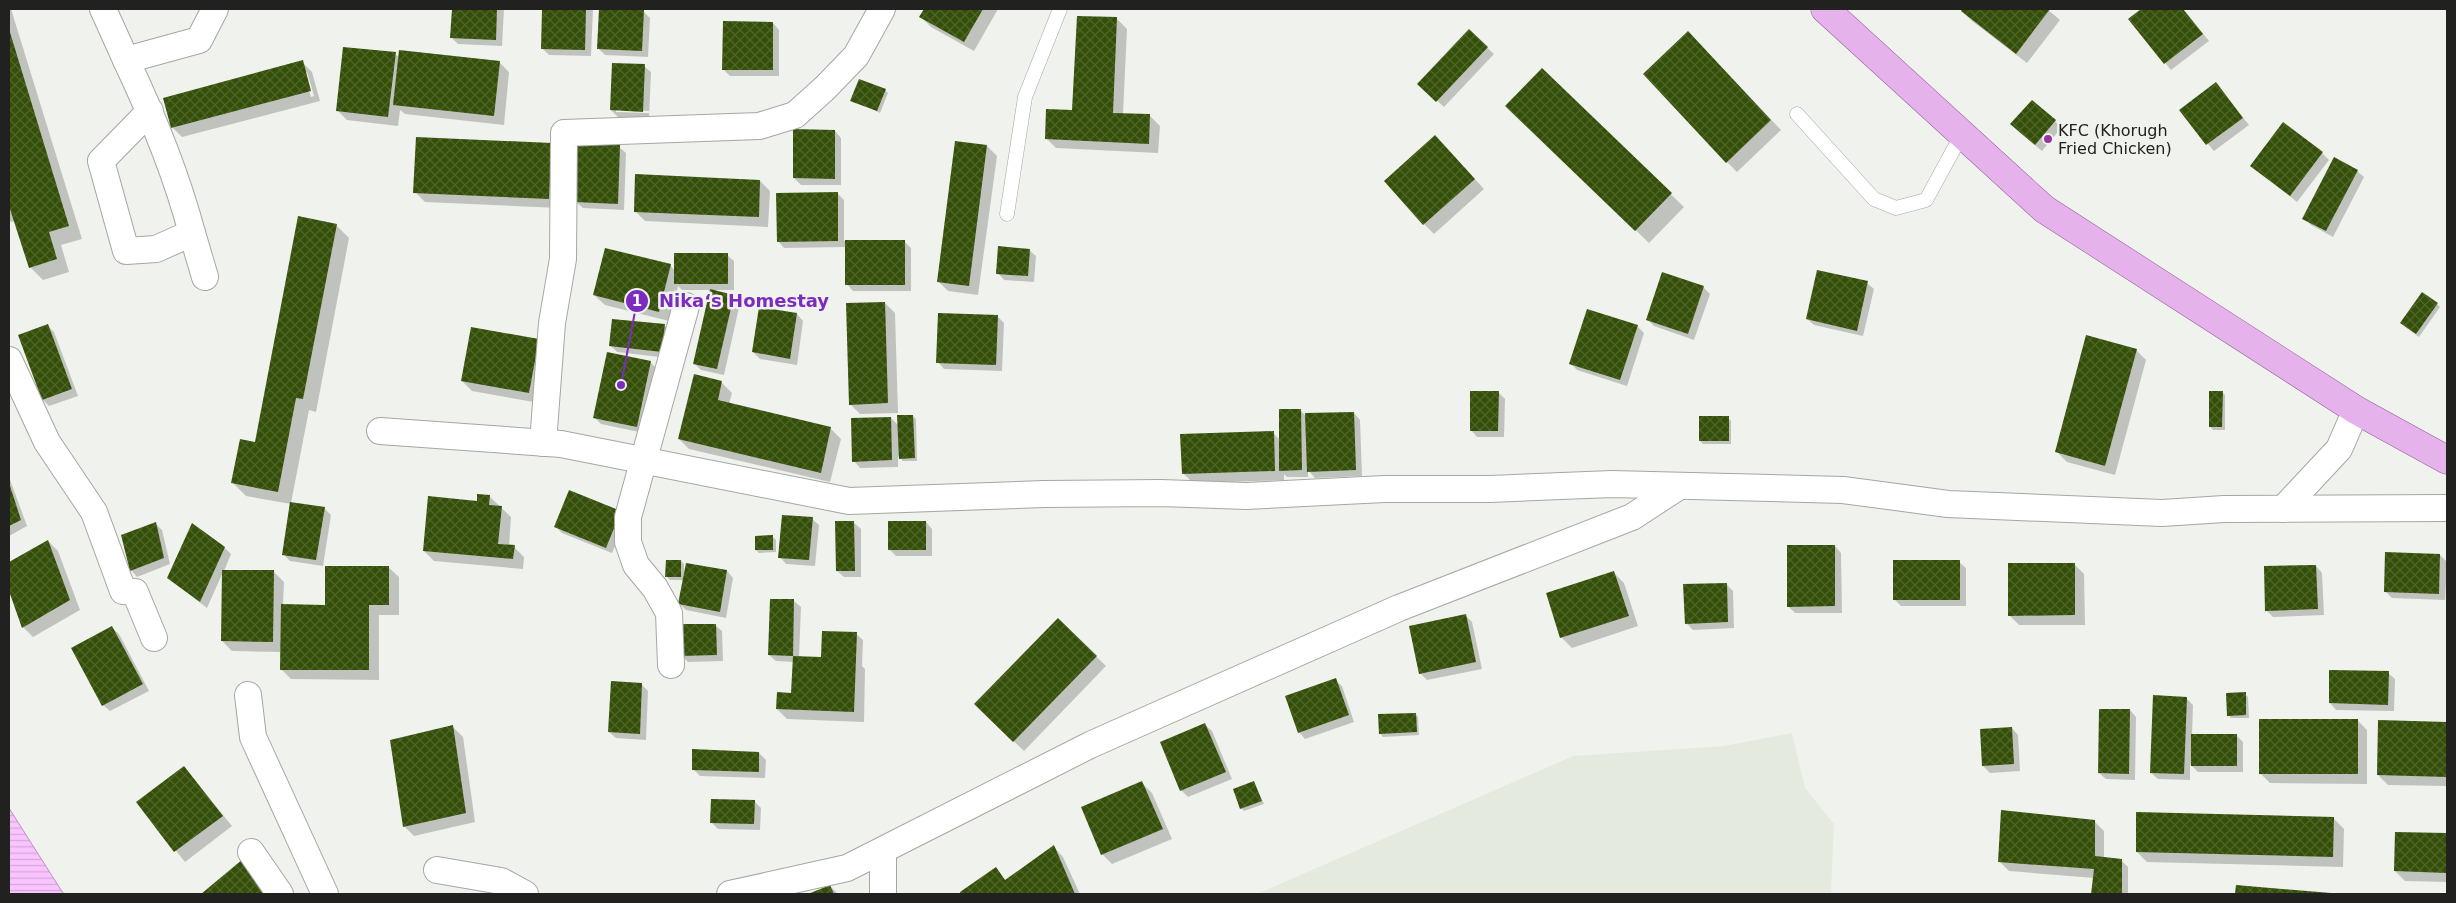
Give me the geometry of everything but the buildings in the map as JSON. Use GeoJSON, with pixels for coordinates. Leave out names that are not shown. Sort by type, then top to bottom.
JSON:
{"type":"FeatureCollection","features":[{"type":"Feature","properties":{"kind":"main road"},"geometry":{"type":"LineString","coordinates":[[1825,9],[2044,209],[2356,410],[2447,460]]}},
{"type":"Feature","properties":{"kind":"street"},"geometry":{"type":"LineString","coordinates":[[103,9],[150,111],[182,193],[205,277]]}},
{"type":"Feature","properties":{"kind":"street"},"geometry":{"type":"LineString","coordinates":[[126,60],[198,40],[215,9]]}},
{"type":"Feature","properties":{"kind":"street"},"geometry":{"type":"LineString","coordinates":[[543,443],[552,323],[563,259],[564,133],[759,126],[795,115],[856,56],[882,9]]}},
{"type":"Feature","properties":{"kind":"street"},"geometry":{"type":"LineString","coordinates":[[150,111],[101,161],[126,251],[156,249],[192,233]]}},
{"type":"Feature","properties":{"kind":"street"},"geometry":{"type":"LineString","coordinates":[[671,665],[669,613],[655,588],[636,565],[628,542],[628,517],[642,460],[686,306]]}},
{"type":"Feature","properties":{"kind":"street"},"geometry":{"type":"LineString","coordinates":[[9,360],[47,442],[94,512],[123,591],[135,592],[154,638]]}},
{"type":"Feature","properties":{"kind":"street"},"geometry":{"type":"LineString","coordinates":[[2283,510],[2339,449],[2356,410]]}},
{"type":"Feature","properties":{"kind":"street"},"geometry":{"type":"LineString","coordinates":[[380,431],[561,444],[849,501],[1044,494],[1161,493],[1246,496],[1384,489],[1490,489],[1612,484],[1843,490],[1948,504],[2162,513],[2224,510],[2447,508]]}},
{"type":"Feature","properties":{"kind":"street"},"geometry":{"type":"LineString","coordinates":[[730,894],[847,868],[1037,770],[1090,745],[1399,608],[1632,517],[1678,487]]}},
{"type":"Feature","properties":{"kind":"street"},"geometry":{"type":"LineString","coordinates":[[248,695],[253,737],[325,894]]}},
{"type":"Feature","properties":{"kind":"street"},"geometry":{"type":"LineString","coordinates":[[883,851],[883,894]]}},
{"type":"Feature","properties":{"kind":"street"},"geometry":{"type":"LineString","coordinates":[[251,852],[280,894]]}},
{"type":"Feature","properties":{"kind":"street"},"geometry":{"type":"LineString","coordinates":[[436,870],[501,881],[525,894]]}},
{"type":"Feature","properties":{"kind":"lane"},"geometry":{"type":"LineString","coordinates":[[1006,214],[1025,97],[1060,9]]}},
{"type":"Feature","properties":{"kind":"lane"},"geometry":{"type":"LineString","coordinates":[[1797,114],[1874,199],[1896,208],[1926,200],[1962,134]]}},
{"type":"Feature","properties":{"kind":"shaded area"},"geometry":{"type":"Polygon","coordinates":[[[1792,733],[1805,788],[1834,824],[1831,894],[1257,894],[1573,756],[1724,746],[1792,733]]]}},
{"type":"Feature","properties":{"kind":"shaded area"},"geometry":{"type":"Polygon","coordinates":[[[9,808],[61,890],[64,894],[9,894],[9,808]]]}},
{"type":"Feature","properties":{"kind":"place","name":"KFC (Khorugh Fried Chicken)"},"geometry":{"type":"Point","coordinates":[2048,139]}},
{"type":"Feature","properties":{"kind":"place","name":"Nika‘s Homestay"},"geometry":{"type":"Point","coordinates":[621,385]}}]}
